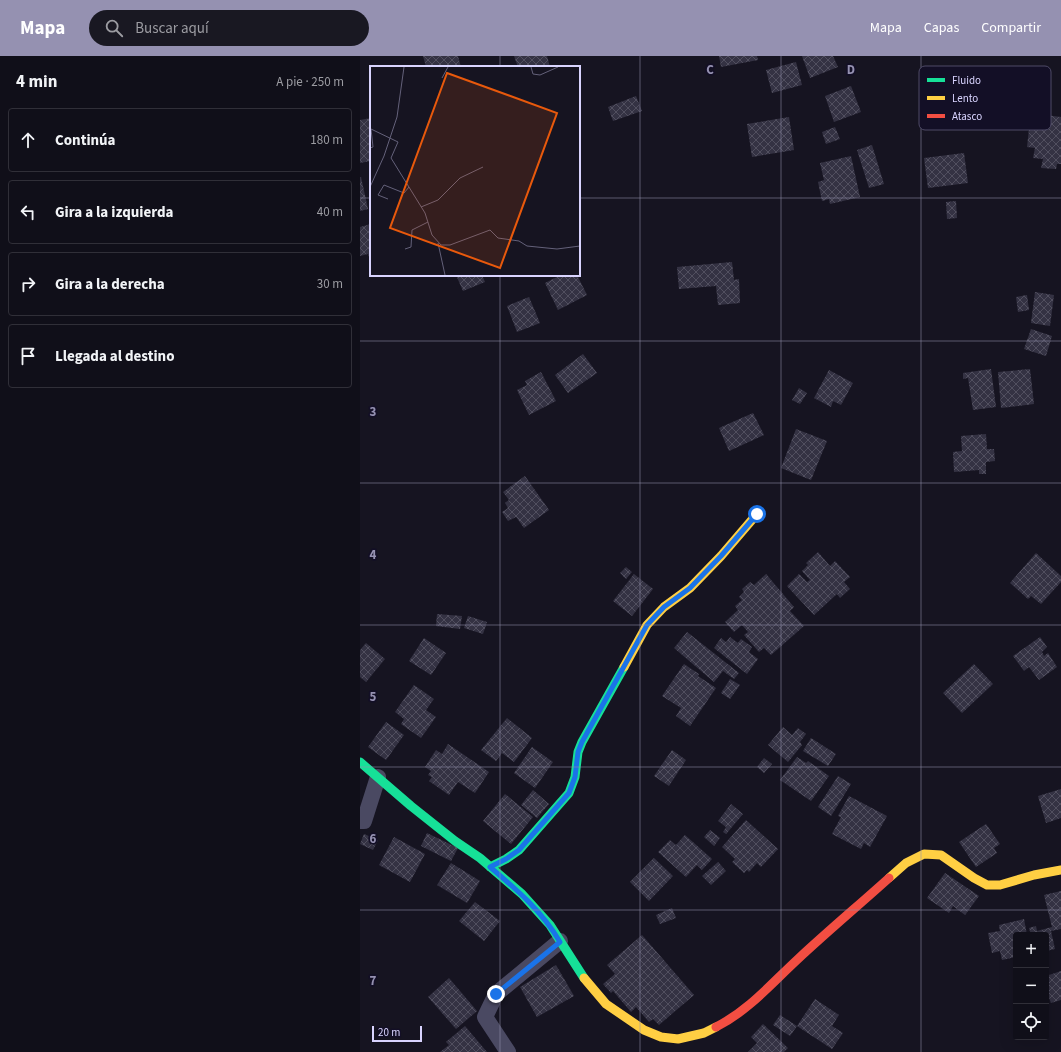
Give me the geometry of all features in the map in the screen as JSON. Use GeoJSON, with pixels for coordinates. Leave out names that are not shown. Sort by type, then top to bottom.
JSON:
{"type":"FeatureCollection","features":[{"type":"Feature","properties":{"kind":"street"},"geometry":{"type":"LineString","coordinates":[[490,867],[519,850],[569,793],[575,777],[578,752],[582,742],[647,625],[664,607],[690,588],[721,556],[757,514]]}},
{"type":"Feature","properties":{"kind":"street"},"geometry":{"type":"LineString","coordinates":[[360,762],[411,806],[490,867],[522,894],[550,925],[582,976],[606,1004],[644,1030],[661,1037],[678,1039],[704,1033],[730,1020],[765,991],[798,959],[906,863],[924,854],[941,854],[974,878],[987,885],[1000,884],[1061,870]]}},
{"type":"Feature","properties":{"kind":"street"},"geometry":{"type":"LineString","coordinates":[[360,821],[364,821],[378,778]]}},
{"type":"Feature","properties":{"kind":"street"},"geometry":{"type":"LineString","coordinates":[[508,1052],[485,1017],[496,994],[560,942]]}},
{"type":"Feature","properties":{"kind":"street"},"geometry":{"type":"LineString","coordinates":[[661,1037],[668,1052]]}},
{"type":"Feature","properties":{"kind":"building"},"geometry":{"type":"Polygon","coordinates":[[[423,56],[458,56],[461,66],[426,66],[423,56]]]}},
{"type":"Feature","properties":{"kind":"building"},"geometry":{"type":"Polygon","coordinates":[[[514,56],[547,56],[550,66],[518,66],[514,56]]]}},
{"type":"Feature","properties":{"kind":"building"},"geometry":{"type":"Polygon","coordinates":[[[719,56],[757,56],[758,60],[721,67],[719,56]]]}},
{"type":"Feature","properties":{"kind":"building"},"geometry":{"type":"Polygon","coordinates":[[[802,56],[833,56],[838,67],[810,78],[802,56]]]}},
{"type":"Feature","properties":{"kind":"building"},"geometry":{"type":"Polygon","coordinates":[[[796,62],[802,85],[772,93],[766,70],[796,62]]]}},
{"type":"Feature","properties":{"kind":"building"},"geometry":{"type":"Polygon","coordinates":[[[851,86],[861,112],[834,122],[825,96],[851,86]]]}},
{"type":"Feature","properties":{"kind":"building"},"geometry":{"type":"Polygon","coordinates":[[[636,96],[642,111],[613,121],[608,107],[636,96]]]}},
{"type":"Feature","properties":{"kind":"building"},"geometry":{"type":"Polygon","coordinates":[[[1051,116],[1061,117],[1061,164],[1057,164],[1056,169],[1041,168],[1043,159],[1033,158],[1035,148],[1027,147],[1029,130],[1051,130],[1051,116]]]}},
{"type":"Feature","properties":{"kind":"building"},"geometry":{"type":"Polygon","coordinates":[[[789,117],[794,150],[752,157],[747,124],[789,117]]]}},
{"type":"Feature","properties":{"kind":"building"},"geometry":{"type":"Polygon","coordinates":[[[370,118],[370,161],[360,163],[360,120],[370,118]]]}},
{"type":"Feature","properties":{"kind":"building"},"geometry":{"type":"Polygon","coordinates":[[[835,127],[840,139],[826,144],[822,132],[835,127]]]}},
{"type":"Feature","properties":{"kind":"building"},"geometry":{"type":"Polygon","coordinates":[[[872,145],[884,184],[869,188],[857,150],[872,145]]]}},
{"type":"Feature","properties":{"kind":"building"},"geometry":{"type":"Polygon","coordinates":[[[964,153],[968,183],[928,188],[924,158],[964,153]]]}},
{"type":"Feature","properties":{"kind":"building"},"geometry":{"type":"Polygon","coordinates":[[[851,156],[860,197],[830,204],[829,199],[822,201],[818,182],[824,180],[820,163],[851,156]]]}},
{"type":"Feature","properties":{"kind":"building"},"geometry":{"type":"Polygon","coordinates":[[[360,177],[368,209],[360,211],[360,177]]]}},
{"type":"Feature","properties":{"kind":"building"},"geometry":{"type":"Polygon","coordinates":[[[956,201],[957,218],[947,219],[946,202],[956,201]]]}},
{"type":"Feature","properties":{"kind":"building"},"geometry":{"type":"Polygon","coordinates":[[[370,224],[370,259],[368,254],[360,256],[360,227],[370,224]]]}},
{"type":"Feature","properties":{"kind":"building"},"geometry":{"type":"Polygon","coordinates":[[[732,262],[734,280],[739,279],[740,303],[718,305],[716,286],[679,289],[677,267],[732,262]]]}},
{"type":"Feature","properties":{"kind":"building"},"geometry":{"type":"Polygon","coordinates":[[[456,276],[482,276],[485,282],[463,291],[456,276]]]}},
{"type":"Feature","properties":{"kind":"building"},"geometry":{"type":"Polygon","coordinates":[[[559,276],[578,276],[587,295],[558,310],[545,283],[559,276]]]}},
{"type":"Feature","properties":{"kind":"building"},"geometry":{"type":"Polygon","coordinates":[[[1035,292],[1054,295],[1050,326],[1031,323],[1035,292]]]}},
{"type":"Feature","properties":{"kind":"building"},"geometry":{"type":"Polygon","coordinates":[[[1027,295],[1029,310],[1018,312],[1016,297],[1027,295]]]}},
{"type":"Feature","properties":{"kind":"building"},"geometry":{"type":"Polygon","coordinates":[[[529,297],[540,323],[517,332],[507,306],[529,297]]]}},
{"type":"Feature","properties":{"kind":"building"},"geometry":{"type":"Polygon","coordinates":[[[1031,329],[1052,336],[1046,356],[1024,349],[1031,329]]]}},
{"type":"Feature","properties":{"kind":"building"},"geometry":{"type":"Polygon","coordinates":[[[583,354],[597,373],[568,393],[555,375],[583,354]]]}},
{"type":"Feature","properties":{"kind":"building"},"geometry":{"type":"Polygon","coordinates":[[[991,369],[996,407],[973,410],[968,378],[963,379],[963,373],[991,369]]]}},
{"type":"Feature","properties":{"kind":"building"},"geometry":{"type":"Polygon","coordinates":[[[1030,369],[1034,404],[1001,408],[998,372],[1030,369]]]}},
{"type":"Feature","properties":{"kind":"building"},"geometry":{"type":"Polygon","coordinates":[[[829,370],[853,383],[841,405],[833,401],[831,407],[814,398],[829,370]]]}},
{"type":"Feature","properties":{"kind":"building"},"geometry":{"type":"Polygon","coordinates":[[[541,372],[556,401],[529,415],[517,390],[527,385],[525,381],[541,372]]]}},
{"type":"Feature","properties":{"kind":"building"},"geometry":{"type":"Polygon","coordinates":[[[799,388],[807,393],[800,404],[792,400],[799,388]]]}},
{"type":"Feature","properties":{"kind":"building"},"geometry":{"type":"Polygon","coordinates":[[[753,413],[764,435],[729,451],[719,428],[753,413]]]}},
{"type":"Feature","properties":{"kind":"building"},"geometry":{"type":"Polygon","coordinates":[[[796,429],[827,441],[811,480],[781,468],[796,429]]]}},
{"type":"Feature","properties":{"kind":"building"},"geometry":{"type":"Polygon","coordinates":[[[986,434],[987,449],[994,449],[995,461],[986,462],[986,474],[979,474],[979,470],[954,472],[953,452],[962,451],[961,436],[986,434]]]}},
{"type":"Feature","properties":{"kind":"building"},"geometry":{"type":"Polygon","coordinates":[[[525,476],[549,510],[524,528],[516,517],[508,521],[502,512],[508,508],[505,503],[509,500],[503,492],[525,476]]]}},
{"type":"Feature","properties":{"kind":"building"},"geometry":{"type":"Polygon","coordinates":[[[818,552],[830,566],[835,561],[850,577],[844,582],[850,589],[840,598],[837,594],[814,615],[787,586],[799,574],[807,582],[810,580],[802,571],[808,565],[806,563],[818,552]]]}},
{"type":"Feature","properties":{"kind":"building"},"geometry":{"type":"Polygon","coordinates":[[[1036,553],[1061,576],[1061,582],[1041,604],[1031,596],[1028,599],[1010,583],[1036,553]]]}},
{"type":"Feature","properties":{"kind":"building"},"geometry":{"type":"Polygon","coordinates":[[[626,567],[632,572],[626,579],[620,573],[626,567]]]}},
{"type":"Feature","properties":{"kind":"building"},"geometry":{"type":"Polygon","coordinates":[[[634,574],[653,589],[632,616],[613,601],[634,574]]]}},
{"type":"Feature","properties":{"kind":"building"},"geometry":{"type":"Polygon","coordinates":[[[766,574],[794,607],[790,611],[804,626],[771,655],[764,648],[759,652],[744,635],[748,632],[742,625],[734,632],[725,622],[738,610],[735,606],[742,600],[739,597],[744,592],[742,589],[750,582],[754,585],[766,574]]]}},
{"type":"Feature","properties":{"kind":"building"},"geometry":{"type":"Polygon","coordinates":[[[437,614],[462,616],[460,629],[436,626],[437,614]]]}},
{"type":"Feature","properties":{"kind":"building"},"geometry":{"type":"Polygon","coordinates":[[[468,616],[487,622],[483,634],[464,628],[468,616]]]}},
{"type":"Feature","properties":{"kind":"building"},"geometry":{"type":"Polygon","coordinates":[[[687,632],[739,673],[734,679],[723,671],[714,682],[674,648],[687,632]]]}},
{"type":"Feature","properties":{"kind":"building"},"geometry":{"type":"Polygon","coordinates":[[[730,637],[738,643],[741,639],[752,647],[749,652],[758,659],[747,674],[714,648],[721,638],[726,642],[730,637]]]}},
{"type":"Feature","properties":{"kind":"building"},"geometry":{"type":"Polygon","coordinates":[[[1040,637],[1047,647],[1042,652],[1044,656],[1048,653],[1057,667],[1039,680],[1029,667],[1024,671],[1013,656],[1040,637]]]}},
{"type":"Feature","properties":{"kind":"building"},"geometry":{"type":"Polygon","coordinates":[[[424,638],[446,653],[431,675],[409,661],[424,638]]]}},
{"type":"Feature","properties":{"kind":"building"},"geometry":{"type":"Polygon","coordinates":[[[366,643],[385,659],[366,682],[360,677],[360,650],[366,643]]]}},
{"type":"Feature","properties":{"kind":"building"},"geometry":{"type":"Polygon","coordinates":[[[684,664],[716,688],[690,726],[676,716],[681,708],[662,696],[684,664]]]}},
{"type":"Feature","properties":{"kind":"building"},"geometry":{"type":"Polygon","coordinates":[[[974,664],[993,684],[962,713],[943,693],[974,664]]]}},
{"type":"Feature","properties":{"kind":"building"},"geometry":{"type":"Polygon","coordinates":[[[730,679],[740,685],[730,699],[721,693],[730,679]]]}},
{"type":"Feature","properties":{"kind":"building"},"geometry":{"type":"Polygon","coordinates":[[[414,685],[434,699],[426,710],[436,717],[421,738],[401,724],[404,719],[395,712],[414,685]]]}},
{"type":"Feature","properties":{"kind":"building"},"geometry":{"type":"Polygon","coordinates":[[[507,718],[532,738],[514,762],[502,753],[496,761],[481,750],[507,718]]]}},
{"type":"Feature","properties":{"kind":"building"},"geometry":{"type":"Polygon","coordinates":[[[386,722],[404,735],[386,760],[368,747],[386,722]]]}},
{"type":"Feature","properties":{"kind":"building"},"geometry":{"type":"Polygon","coordinates":[[[783,727],[792,735],[798,728],[806,734],[800,742],[802,745],[788,762],[768,745],[783,727]]]}},
{"type":"Feature","properties":{"kind":"building"},"geometry":{"type":"Polygon","coordinates":[[[811,738],[836,754],[828,766],[803,751],[811,738]]]}},
{"type":"Feature","properties":{"kind":"building"},"geometry":{"type":"Polygon","coordinates":[[[448,744],[489,772],[475,793],[458,782],[449,795],[429,781],[432,777],[428,775],[431,771],[425,767],[436,750],[442,754],[448,744]]]}},
{"type":"Feature","properties":{"kind":"building"},"geometry":{"type":"Polygon","coordinates":[[[532,747],[553,762],[535,788],[514,773],[532,747]]]}},
{"type":"Feature","properties":{"kind":"building"},"geometry":{"type":"Polygon","coordinates":[[[672,750],[686,760],[669,786],[654,776],[672,750]]]}},
{"type":"Feature","properties":{"kind":"building"},"geometry":{"type":"Polygon","coordinates":[[[797,757],[806,763],[808,761],[829,776],[811,801],[780,780],[797,757]]]}},
{"type":"Feature","properties":{"kind":"building"},"geometry":{"type":"Polygon","coordinates":[[[764,758],[772,764],[764,773],[757,767],[764,758]]]}},
{"type":"Feature","properties":{"kind":"building"},"geometry":{"type":"Polygon","coordinates":[[[838,776],[851,784],[831,816],[818,807],[838,776]]]}},
{"type":"Feature","properties":{"kind":"building"},"geometry":{"type":"Polygon","coordinates":[[[1061,789],[1061,818],[1046,823],[1038,796],[1061,789]]]}},
{"type":"Feature","properties":{"kind":"building"},"geometry":{"type":"Polygon","coordinates":[[[533,790],[549,804],[537,818],[521,805],[533,790]]]}},
{"type":"Feature","properties":{"kind":"building"},"geometry":{"type":"Polygon","coordinates":[[[505,794],[533,817],[511,844],[483,821],[505,794]]]}},
{"type":"Feature","properties":{"kind":"building"},"geometry":{"type":"Polygon","coordinates":[[[849,796],[887,816],[870,847],[864,843],[861,849],[832,834],[841,817],[838,816],[849,796]]]}},
{"type":"Feature","properties":{"kind":"building"},"geometry":{"type":"Polygon","coordinates":[[[731,804],[743,814],[726,834],[723,832],[726,827],[718,821],[731,804]]]}},
{"type":"Feature","properties":{"kind":"building"},"geometry":{"type":"Polygon","coordinates":[[[746,820],[778,849],[761,867],[757,863],[749,872],[747,870],[744,873],[732,862],[735,859],[722,847],[746,820]]]}},
{"type":"Feature","properties":{"kind":"building"},"geometry":{"type":"Polygon","coordinates":[[[986,824],[1000,844],[994,848],[997,853],[976,867],[959,842],[986,824]]]}},
{"type":"Feature","properties":{"kind":"building"},"geometry":{"type":"Polygon","coordinates":[[[710,830],[720,838],[714,846],[704,837],[710,830]]]}},
{"type":"Feature","properties":{"kind":"building"},"geometry":{"type":"Polygon","coordinates":[[[427,833],[458,848],[451,861],[421,846],[427,833]]]}},
{"type":"Feature","properties":{"kind":"building"},"geometry":{"type":"Polygon","coordinates":[[[364,834],[378,840],[373,850],[360,844],[364,834]]]}},
{"type":"Feature","properties":{"kind":"building"},"geometry":{"type":"Polygon","coordinates":[[[685,835],[712,859],[702,870],[697,865],[686,877],[658,852],[670,840],[676,845],[685,835]]]}},
{"type":"Feature","properties":{"kind":"building"},"geometry":{"type":"Polygon","coordinates":[[[394,837],[425,854],[410,882],[379,865],[394,837]]]}},
{"type":"Feature","properties":{"kind":"building"},"geometry":{"type":"Polygon","coordinates":[[[654,858],[673,876],[649,901],[630,882],[654,858]]]}},
{"type":"Feature","properties":{"kind":"building"},"geometry":{"type":"Polygon","coordinates":[[[718,862],[726,871],[711,885],[702,876],[718,862]]]}},
{"type":"Feature","properties":{"kind":"building"},"geometry":{"type":"Polygon","coordinates":[[[451,863],[480,881],[467,903],[437,885],[451,863]]]}},
{"type":"Feature","properties":{"kind":"building"},"geometry":{"type":"Polygon","coordinates":[[[945,873],[979,896],[965,915],[953,906],[949,913],[927,898],[945,873]]]}},
{"type":"Feature","properties":{"kind":"building"},"geometry":{"type":"Polygon","coordinates":[[[1061,891],[1061,929],[1051,931],[1055,949],[1049,950],[1049,932],[1030,932],[1029,928],[1036,926],[1037,931],[1052,927],[1044,895],[1061,891]]]}},
{"type":"Feature","properties":{"kind":"building"},"geometry":{"type":"Polygon","coordinates":[[[475,902],[500,921],[484,941],[459,921],[475,902]]]}},
{"type":"Feature","properties":{"kind":"building"},"geometry":{"type":"Polygon","coordinates":[[[672,908],[676,918],[660,924],[656,915],[672,908]]]}},
{"type":"Feature","properties":{"kind":"building"},"geometry":{"type":"Polygon","coordinates":[[[1024,919],[1026,932],[1013,932],[1013,958],[1002,960],[1000,951],[992,953],[988,933],[1000,931],[999,925],[1024,919]]]}},
{"type":"Feature","properties":{"kind":"building"},"geometry":{"type":"Polygon","coordinates":[[[642,935],[694,995],[659,1025],[653,1019],[649,1022],[636,1007],[631,1012],[613,991],[611,993],[603,984],[615,974],[607,965],[642,935]]]}},
{"type":"Feature","properties":{"kind":"building"},"geometry":{"type":"Polygon","coordinates":[[[556,965],[574,996],[537,1017],[520,987],[556,965]]]}},
{"type":"Feature","properties":{"kind":"building"},"geometry":{"type":"Polygon","coordinates":[[[1061,971],[1061,1000],[1051,1003],[1049,998],[1049,975],[1061,971]]]}},
{"type":"Feature","properties":{"kind":"building"},"geometry":{"type":"Polygon","coordinates":[[[449,978],[477,1011],[456,1029],[428,997],[449,978]]]}},
{"type":"Feature","properties":{"kind":"building"},"geometry":{"type":"Polygon","coordinates":[[[815,999],[839,1015],[832,1026],[843,1033],[832,1049],[797,1026],[815,999]]]}},
{"type":"Feature","properties":{"kind":"building"},"geometry":{"type":"Polygon","coordinates":[[[780,1015],[797,1026],[790,1036],[773,1025],[780,1015]]]}},
{"type":"Feature","properties":{"kind":"building"},"geometry":{"type":"Polygon","coordinates":[[[763,1024],[788,1048],[784,1052],[748,1052],[757,1043],[751,1037],[763,1024]]]}},
{"type":"Feature","properties":{"kind":"building"},"geometry":{"type":"Polygon","coordinates":[[[465,1026],[487,1052],[440,1052],[449,1045],[446,1042],[465,1026]]]}},
{"type":"Feature","properties":{"kind":"traffic: fast"},"geometry":{"type":"LineString","coordinates":[[490,867],[519,850],[569,793],[575,777],[578,752],[582,742],[624,667]]}},
{"type":"Feature","properties":{"kind":"traffic: fast"},"geometry":{"type":"LineString","coordinates":[[360,762],[411,806],[455,841],[480,858],[522,894],[550,925],[584,978]]}},
{"type":"Feature","properties":{"kind":"traffic: slow"},"geometry":{"type":"LineString","coordinates":[[624,667],[647,625],[664,607],[690,588],[721,556],[757,514]]}},
{"type":"Feature","properties":{"kind":"traffic: slow"},"geometry":{"type":"LineString","coordinates":[[889,878],[906,863],[924,854],[941,855],[974,878],[987,885],[1000,885],[1034,875],[1061,870]]}},
{"type":"Feature","properties":{"kind":"traffic: slow"},"geometry":{"type":"LineString","coordinates":[[584,978],[606,1004],[644,1030],[661,1037],[678,1039],[704,1033],[716,1027]]}},
{"type":"Feature","properties":{"kind":"traffic: jam"},"geometry":{"type":"LineString","coordinates":[[716,1027],[749,1005],[889,878]]}},
{"type":"Feature","properties":{"kind":"route"},"geometry":{"type":"LineString","coordinates":[[496,994],[560,942],[550,925],[522,894],[490,867],[519,850],[569,793],[575,777],[578,752],[582,742],[647,625],[664,607],[690,588],[721,556],[757,514]]}}]}
